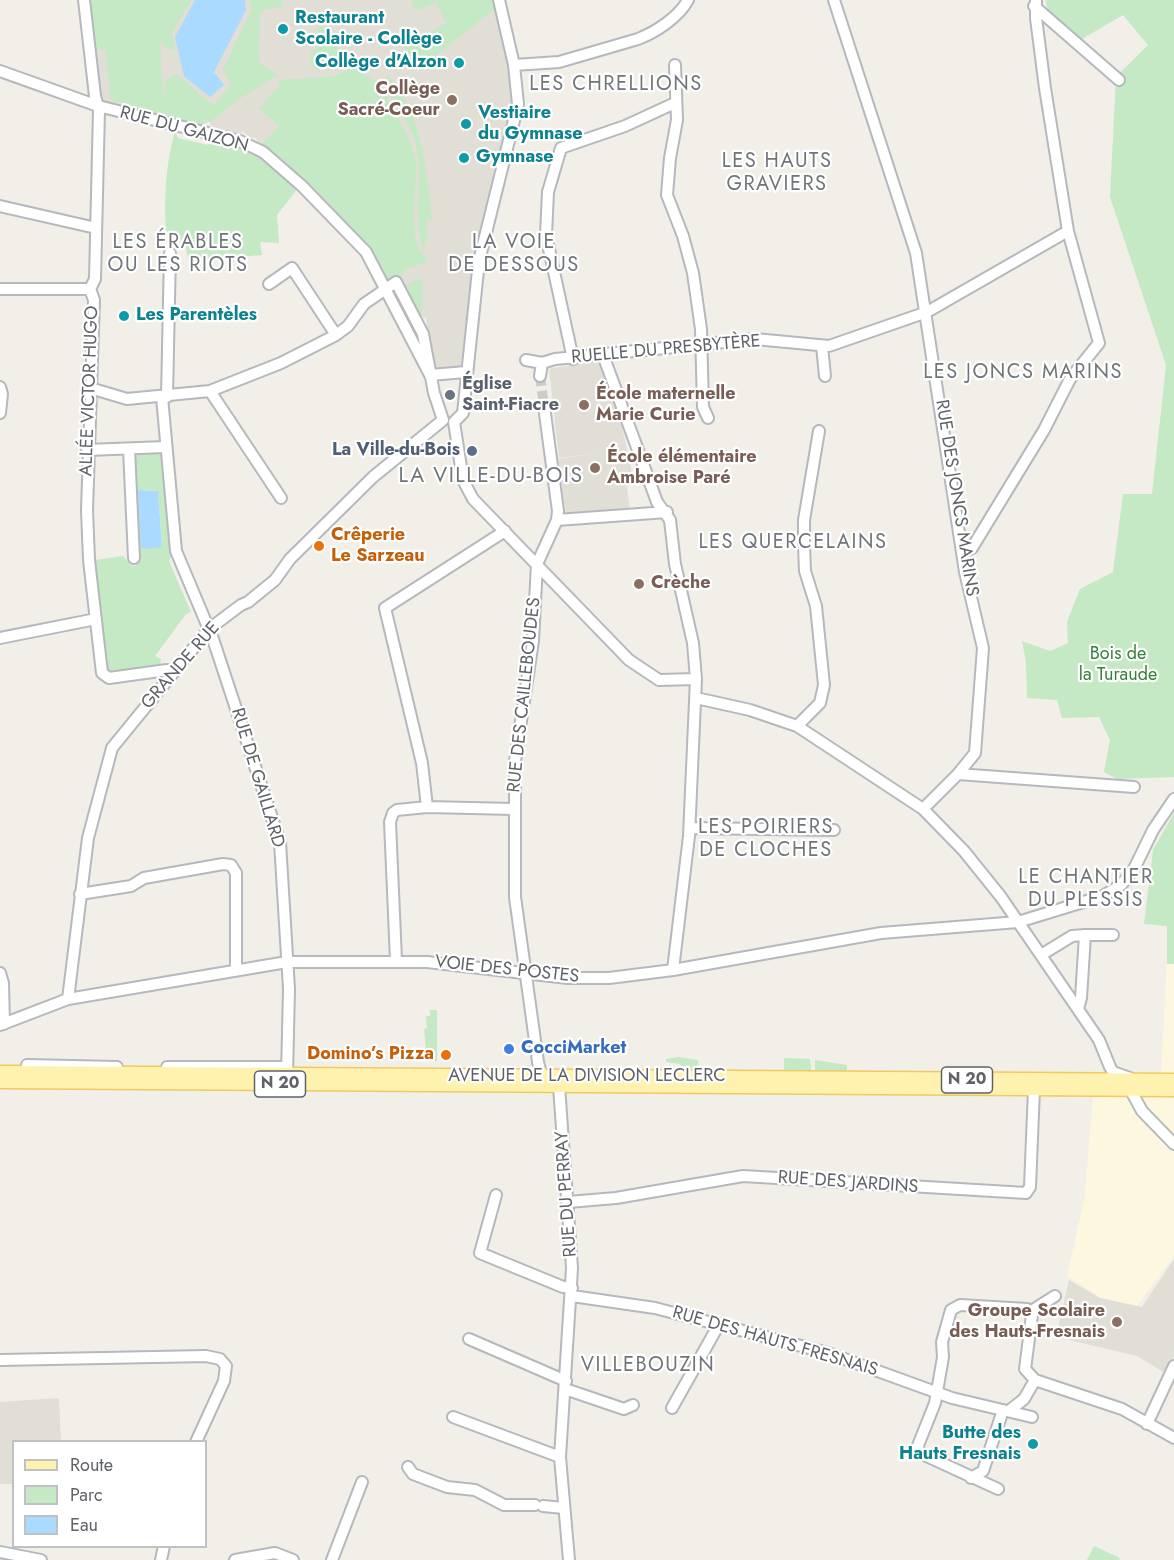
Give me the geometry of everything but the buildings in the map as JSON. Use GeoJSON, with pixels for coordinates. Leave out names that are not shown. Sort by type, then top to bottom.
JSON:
{"type":"FeatureCollection","features":[{"type":"Feature","properties":{"kind":"main road","name":"AVENUE DE LA DIVISION LECLERC"},"geometry":{"type":"LineString","coordinates":[[0,1072],[287,1071],[1134,1085],[1174,1090]]}},
{"type":"Feature","properties":{"kind":"main road","name":"AVENUE DE LA DIVISION LECLERC"},"geometry":{"type":"LineString","coordinates":[[0,1082],[1034,1089],[1134,1085],[1174,1080]]}},
{"type":"Feature","properties":{"kind":"street","name":"ALLÉE VICTOR HUGO"},"geometry":{"type":"LineString","coordinates":[[84,0],[98,106],[95,279],[90,289],[94,300],[87,450],[89,560],[96,619],[104,677],[167,670],[174,672]]}},
{"type":"Feature","properties":{"kind":"street"},"geometry":{"type":"LineString","coordinates":[[430,375],[466,372],[479,261],[517,115],[514,64],[499,0]]}},
{"type":"Feature","properties":{"kind":"street"},"geometry":{"type":"LineString","coordinates":[[514,64],[559,62],[638,39],[648,35],[674,16],[688,0]]}},
{"type":"Feature","properties":{"kind":"street","name":"RUE DES JONCS MARINS"},"geometry":{"type":"LineString","coordinates":[[834,0],[912,238],[927,312],[968,586],[981,633],[983,661],[975,753],[958,774],[923,809]]}},
{"type":"Feature","properties":{"kind":"street"},"geometry":{"type":"LineString","coordinates":[[1034,3],[1119,80]]}},
{"type":"Feature","properties":{"kind":"street"},"geometry":{"type":"LineString","coordinates":[[963,553],[972,548],[1044,430],[1070,379],[1100,343],[1068,231],[1053,146],[1034,3]]}},
{"type":"Feature","properties":{"kind":"street"},"geometry":{"type":"LineString","coordinates":[[675,65],[677,120],[670,158],[667,195],[683,236],[693,273],[702,344],[703,407],[708,418]]}},
{"type":"Feature","properties":{"kind":"street","name":"RUE DU GAIZON"},"geometry":{"type":"LineString","coordinates":[[0,70],[98,106],[240,141],[263,152],[366,252],[430,375],[448,421],[466,488],[618,649],[652,676],[663,680],[696,679]]}},
{"type":"Feature","properties":{"kind":"street"},"geometry":{"type":"LineString","coordinates":[[573,358],[546,235],[548,192],[561,148],[625,126],[675,103]]}},
{"type":"Feature","properties":{"kind":"street"},"geometry":{"type":"LineString","coordinates":[[0,206],[96,228]]}},
{"type":"Feature","properties":{"kind":"street","name":"RUELLE DU PRESBYTÈRE"},"geometry":{"type":"LineString","coordinates":[[526,360],[542,363],[555,359],[755,339],[830,346],[927,312],[1068,231]]}},
{"type":"Feature","properties":{"kind":"street","name":"RUE DE GAILLARD"},"geometry":{"type":"LineString","coordinates":[[170,254],[164,397],[165,447],[176,550],[209,629],[280,842],[287,962],[287,1071]]}},
{"type":"Feature","properties":{"kind":"street"},"geometry":{"type":"LineString","coordinates":[[269,284],[292,268],[336,335]]}},
{"type":"Feature","properties":{"kind":"street","name":"RUE DU GAIZON"},"geometry":{"type":"LineString","coordinates":[[385,287],[396,282],[423,334],[430,375]]}},
{"type":"Feature","properties":{"kind":"street"},"geometry":{"type":"LineString","coordinates":[[90,388],[127,399],[210,391],[281,363],[336,335],[348,326],[363,304],[385,287]]}},
{"type":"Feature","properties":{"kind":"street"},"geometry":{"type":"LineString","coordinates":[[0,289],[90,289]]}},
{"type":"Feature","properties":{"kind":"street"},"geometry":{"type":"LineString","coordinates":[[822,346],[825,376]]}},
{"type":"Feature","properties":{"kind":"street"},"geometry":{"type":"LineString","coordinates":[[603,355],[657,502],[667,512],[670,520],[675,564],[693,643],[696,698],[690,828],[673,970]]}},
{"type":"Feature","properties":{"kind":"street"},"geometry":{"type":"LineString","coordinates":[[540,376],[542,363]]}},
{"type":"Feature","properties":{"kind":"street","name":"GRANDE RUE"},"geometry":{"type":"LineString","coordinates":[[68,999],[88,838],[112,748],[209,629],[271,583],[292,557],[373,477],[448,421],[463,413],[466,372]]}},
{"type":"Feature","properties":{"kind":"street"},"geometry":{"type":"LineString","coordinates":[[0,387],[2,394],[0,413]]}},
{"type":"Feature","properties":{"kind":"street"},"geometry":{"type":"LineString","coordinates":[[210,391],[281,498]]}},
{"type":"Feature","properties":{"kind":"street"},"geometry":{"type":"LineString","coordinates":[[544,406],[558,511],[557,520],[667,512]]}},
{"type":"Feature","properties":{"kind":"street"},"geometry":{"type":"LineString","coordinates":[[798,726],[820,703],[824,685],[816,606],[805,571],[804,546],[804,520],[819,431]]}},
{"type":"Feature","properties":{"kind":"street"},"geometry":{"type":"LineString","coordinates":[[87,450],[165,447]]}},
{"type":"Feature","properties":{"kind":"street"},"geometry":{"type":"LineString","coordinates":[[129,449],[134,558]]}},
{"type":"Feature","properties":{"kind":"street","name":"RUE DES CAILLEBOUDES"},"geometry":{"type":"LineString","coordinates":[[542,1077],[515,897],[515,761],[533,641],[537,564],[557,520]]}},
{"type":"Feature","properties":{"kind":"street"},"geometry":{"type":"LineString","coordinates":[[428,807],[422,763],[385,608],[505,531]]}},
{"type":"Feature","properties":{"kind":"street"},"geometry":{"type":"LineString","coordinates":[[535,578],[547,574]]}},
{"type":"Feature","properties":{"kind":"street"},"geometry":{"type":"LineString","coordinates":[[0,638],[96,619]]}},
{"type":"Feature","properties":{"kind":"street"},"geometry":{"type":"LineString","coordinates":[[696,698],[750,710],[798,726],[923,809],[978,867],[1099,1040],[1110,1068],[1134,1085],[1142,1112],[1174,1144]]}},
{"type":"Feature","properties":{"kind":"street"},"geometry":{"type":"LineString","coordinates":[[958,774],[1134,788]]}},
{"type":"Feature","properties":{"kind":"street","name":"VOIE DES POSTES"},"geometry":{"type":"LineString","coordinates":[[2,1024],[68,999],[287,962],[396,960],[459,963],[589,979],[673,970],[860,936],[1018,922],[1103,896],[1121,885],[1134,869],[1166,807],[1174,799]]}},
{"type":"Feature","properties":{"kind":"street"},"geometry":{"type":"LineString","coordinates":[[396,960],[390,822],[393,813],[397,810],[428,807],[514,808]]}},
{"type":"Feature","properties":{"kind":"street"},"geometry":{"type":"LineString","coordinates":[[690,828],[834,830]]}},
{"type":"Feature","properties":{"kind":"street"},"geometry":{"type":"LineString","coordinates":[[80,894],[131,886],[144,878],[223,864],[231,865],[236,873],[236,970]]}},
{"type":"Feature","properties":{"kind":"street"},"geometry":{"type":"LineString","coordinates":[[1041,955],[1072,936],[1113,935]]}},
{"type":"Feature","properties":{"kind":"street"},"geometry":{"type":"LineString","coordinates":[[1078,1009],[1081,998],[1085,936]]}},
{"type":"Feature","properties":{"kind":"street"},"geometry":{"type":"LineString","coordinates":[[0,973],[3,983],[2,1024]]}},
{"type":"Feature","properties":{"kind":"street"},"geometry":{"type":"LineString","coordinates":[[26,1072],[27,1065],[287,1071]]}},
{"type":"Feature","properties":{"kind":"street"},"geometry":{"type":"LineString","coordinates":[[113,1072],[132,1067]]}},
{"type":"Feature","properties":{"kind":"street"},"geometry":{"type":"LineString","coordinates":[[542,1077],[559,1086]]}},
{"type":"Feature","properties":{"kind":"street","name":"RUE DU PERRAY"},"geometry":{"type":"LineString","coordinates":[[559,1086],[572,1295],[560,1457],[568,1560]]}},
{"type":"Feature","properties":{"kind":"street","name":"RUE DES JARDINS"},"geometry":{"type":"LineString","coordinates":[[568,1202],[616,1198],[743,1176],[1026,1193],[1030,1187],[1034,1089]]}},
{"type":"Feature","properties":{"kind":"street"},"geometry":{"type":"LineString","coordinates":[[480,1253],[496,1195]]}},
{"type":"Feature","properties":{"kind":"street","name":"RUE DES HAUTS FRESNAIS"},"geometry":{"type":"LineString","coordinates":[[468,1249],[563,1287],[572,1295],[656,1308],[828,1353],[936,1393],[1032,1417]]}},
{"type":"Feature","properties":{"kind":"street"},"geometry":{"type":"LineString","coordinates":[[1030,1312],[1055,1296]]}},
{"type":"Feature","properties":{"kind":"street"},"geometry":{"type":"LineString","coordinates":[[998,1489],[918,1451],[936,1393],[943,1357],[942,1342],[951,1310],[960,1305],[1027,1309],[1032,1315],[1025,1369],[1035,1380],[1122,1408],[1174,1438]]}},
{"type":"Feature","properties":{"kind":"street"},"geometry":{"type":"LineString","coordinates":[[672,1408],[718,1326]]}},
{"type":"Feature","properties":{"kind":"street"},"geometry":{"type":"LineString","coordinates":[[469,1339],[566,1385],[624,1409],[633,1405]]}},
{"type":"Feature","properties":{"kind":"street"},"geometry":{"type":"LineString","coordinates":[[0,1360],[206,1356],[220,1359],[226,1366],[224,1381],[197,1440]]}},
{"type":"Feature","properties":{"kind":"street"},"geometry":{"type":"LineString","coordinates":[[1147,1424],[1173,1373]]}},
{"type":"Feature","properties":{"kind":"street"},"geometry":{"type":"LineString","coordinates":[[971,1478],[983,1471],[1007,1410],[1024,1400],[1035,1380]]}},
{"type":"Feature","properties":{"kind":"street"},"geometry":{"type":"LineString","coordinates":[[453,1417],[560,1457]]}},
{"type":"Feature","properties":{"kind":"street"},"geometry":{"type":"LineString","coordinates":[[408,1467],[412,1474],[447,1487],[474,1490],[504,1505],[564,1508]]}},
{"type":"Feature","properties":{"kind":"street"},"geometry":{"type":"LineString","coordinates":[[332,1560],[362,1482]]}},
{"type":"Feature","properties":{"kind":"street"},"geometry":{"type":"LineString","coordinates":[[0,1552],[19,1551],[41,1560]]}},
{"type":"Feature","properties":{"kind":"street"},"geometry":{"type":"LineString","coordinates":[[235,1560],[275,1553],[293,1560]]}},
{"type":"Feature","properties":{"kind":"shaded area"},"geometry":{"type":"Polygon","coordinates":[[[89,0],[494,0],[509,65],[514,102],[473,266],[462,369],[436,371],[432,368],[426,317],[417,319],[401,288],[404,285],[399,276],[390,279],[259,146],[256,138],[251,138],[243,132],[235,137],[212,131],[210,122],[195,126],[101,101],[89,0]]]}},
{"type":"Feature","properties":{"kind":"shaded area"},"geometry":{"type":"Polygon","coordinates":[[[599,360],[621,422],[633,477],[626,480],[630,511],[566,516],[558,459],[598,453],[559,458],[549,369],[599,360]]]}},
{"type":"Feature","properties":{"kind":"shaded area"},"geometry":{"type":"Polygon","coordinates":[[[1167,964],[1174,964],[1174,1256],[1136,1307],[1100,1297],[1067,1276],[1085,1195],[1093,1096],[1127,1095],[1160,1089],[1167,964]]]}},
{"type":"Feature","properties":{"kind":"shaded area","name":"Groupe Scolaire des Hauts-Fresnais"},"geometry":{"type":"Polygon","coordinates":[[[1174,1259],[1174,1356],[1165,1373],[1137,1356],[1056,1337],[1069,1280],[1100,1298],[1142,1307],[1174,1259]]]}},
{"type":"Feature","properties":{"kind":"shaded area"},"geometry":{"type":"Polygon","coordinates":[[[59,1398],[61,1440],[12,1440],[12,1484],[0,1484],[0,1402],[59,1398]]]}},
{"type":"Feature","properties":{"kind":"green space"},"geometry":{"type":"Polygon","coordinates":[[[89,0],[191,0],[172,33],[175,51],[165,47],[160,40],[163,102],[166,80],[176,74],[214,106],[231,84],[223,69],[252,10],[250,0],[282,0],[283,6],[260,11],[259,62],[278,75],[242,97],[210,122],[204,120],[205,124],[195,126],[125,109],[126,103],[111,101],[105,49],[94,50],[89,0]]]}},
{"type":"Feature","properties":{"kind":"green space"},"geometry":{"type":"Polygon","coordinates":[[[412,0],[494,0],[497,10],[491,12],[430,60],[409,56],[404,47],[446,23],[436,2],[418,10],[412,6],[412,0]]]}},
{"type":"Feature","properties":{"kind":"green space","name":"Bois de la Turaude"},"geometry":{"type":"Polygon","coordinates":[[[1046,0],[1174,0],[1174,777],[1117,779],[1104,772],[1110,740],[1099,717],[1062,718],[1057,700],[1027,698],[1026,662],[1022,641],[1050,651],[1068,643],[1067,622],[1080,589],[1113,572],[1123,494],[1152,494],[1166,365],[1110,197],[1116,77],[1148,45],[1123,15],[1082,39],[1047,9],[1046,0]]]}},
{"type":"Feature","properties":{"kind":"green space"},"geometry":{"type":"Polygon","coordinates":[[[325,25],[337,43],[340,65],[318,70],[310,65],[311,50],[315,51],[320,44],[318,28],[325,25]]]}},
{"type":"Feature","properties":{"kind":"green space"},"geometry":{"type":"Polygon","coordinates":[[[367,64],[376,70],[364,72],[363,75],[382,84],[412,146],[416,169],[415,230],[421,251],[427,257],[426,262],[404,270],[405,273],[390,279],[384,278],[258,144],[266,141],[279,126],[259,109],[280,85],[278,80],[336,76],[354,66],[367,64]]]}},
{"type":"Feature","properties":{"kind":"green space"},"geometry":{"type":"Polygon","coordinates":[[[387,74],[399,89],[408,106],[424,161],[432,218],[426,220],[427,236],[424,251],[420,237],[418,210],[418,155],[412,132],[393,100],[387,84],[387,74]]]}},
{"type":"Feature","properties":{"kind":"green space"},"geometry":{"type":"Polygon","coordinates":[[[175,131],[178,138],[208,145],[213,138],[262,156],[298,188],[277,215],[279,243],[260,242],[262,255],[189,261],[184,241],[166,236],[166,183],[175,131]]]}},
{"type":"Feature","properties":{"kind":"green space"},"geometry":{"type":"Polygon","coordinates":[[[418,279],[423,283],[421,318],[417,319],[401,288],[418,279]]]}},
{"type":"Feature","properties":{"kind":"green space"},"geometry":{"type":"Polygon","coordinates":[[[135,452],[161,452],[164,456],[172,555],[169,561],[191,612],[186,614],[155,656],[161,659],[160,665],[112,673],[105,666],[95,560],[123,556],[135,566],[141,560],[135,548],[132,455],[135,452]],[[139,490],[162,546],[158,491],[139,490]]]}},
{"type":"Feature","properties":{"kind":"green space"},"geometry":{"type":"Polygon","coordinates":[[[1174,813],[1174,964],[1167,964],[1167,926],[1144,924],[1153,850],[1174,813]]]}},
{"type":"Feature","properties":{"kind":"green space"},"geometry":{"type":"Polygon","coordinates":[[[430,1010],[437,1010],[437,1061],[427,1061],[424,1029],[427,1028],[426,1016],[430,1016],[430,1010]]]}},
{"type":"Feature","properties":{"kind":"green space"},"geometry":{"type":"Polygon","coordinates":[[[678,1057],[698,1060],[699,1073],[685,1073],[680,1064],[666,1062],[666,1059],[678,1057]]]}},
{"type":"Feature","properties":{"kind":"green space"},"geometry":{"type":"Polygon","coordinates":[[[784,1058],[810,1059],[811,1073],[784,1073],[784,1058]]]}},
{"type":"Feature","properties":{"kind":"green space"},"geometry":{"type":"Polygon","coordinates":[[[815,1060],[847,1065],[847,1073],[815,1073],[815,1060]]]}},
{"type":"Feature","properties":{"kind":"green space"},"geometry":{"type":"Polygon","coordinates":[[[1094,1546],[1120,1558],[1119,1560],[1087,1560],[1094,1546]]]}},
{"type":"Feature","properties":{"kind":"water"},"geometry":{"type":"Polygon","coordinates":[[[195,0],[245,0],[246,10],[214,72],[224,85],[210,97],[184,76],[175,37],[195,0]]]}},
{"type":"Feature","properties":{"kind":"water"},"geometry":{"type":"Polygon","coordinates":[[[138,490],[158,491],[162,547],[145,549],[141,547],[138,490]]]}},
{"type":"Feature","properties":{"kind":"tunnel"},"geometry":{"type":"LineString","coordinates":[[540,376],[544,406]]}},
{"type":"Feature","properties":{"kind":"place","name":"Restaurant Scolaire - Collège"},"geometry":{"type":"Point","coordinates":[283,29]}},
{"type":"Feature","properties":{"kind":"place","name":"Collège d'Alzon"},"geometry":{"type":"Point","coordinates":[459,63]}},
{"type":"Feature","properties":{"kind":"place","name":"Collège Sacré-Coeur"},"geometry":{"type":"Point","coordinates":[452,100]}},
{"type":"Feature","properties":{"kind":"place","name":"Vestiaire du Gymnase"},"geometry":{"type":"Point","coordinates":[466,124]}},
{"type":"Feature","properties":{"kind":"place","name":"Gymnase"},"geometry":{"type":"Point","coordinates":[464,158]}},
{"type":"Feature","properties":{"kind":"place","name":"Les Parentèles"},"geometry":{"type":"Point","coordinates":[124,316]}},
{"type":"Feature","properties":{"kind":"place","name":"Église Saint-Fiacre"},"geometry":{"type":"Point","coordinates":[450,395]}},
{"type":"Feature","properties":{"kind":"place","name":"École maternelle Marie Curie"},"geometry":{"type":"Point","coordinates":[584,405]}},
{"type":"Feature","properties":{"kind":"place","name":"La Ville-du-Bois"},"geometry":{"type":"Point","coordinates":[472,451]}},
{"type":"Feature","properties":{"kind":"place","name":"École élémentaire Ambroise Paré"},"geometry":{"type":"Point","coordinates":[595,468]}},
{"type":"Feature","properties":{"kind":"place","name":"Crêperie Le Sarzeau"},"geometry":{"type":"Point","coordinates":[319,546]}},
{"type":"Feature","properties":{"kind":"place","name":"Crèche"},"geometry":{"type":"Point","coordinates":[639,584]}},
{"type":"Feature","properties":{"kind":"place","name":"CocciMarket"},"geometry":{"type":"Point","coordinates":[509,1049]}},
{"type":"Feature","properties":{"kind":"place","name":"Domino’s Pizza"},"geometry":{"type":"Point","coordinates":[446,1055]}},
{"type":"Feature","properties":{"kind":"place","name":"Groupe Scolaire des Hauts-Fresnais"},"geometry":{"type":"Point","coordinates":[1117,1322]}},
{"type":"Feature","properties":{"kind":"place","name":"Butte des Hauts Fresnais"},"geometry":{"type":"Point","coordinates":[1033,1444]}},
{"type":"Feature","properties":{"kind":"district","name":"LES CHRELLIONS"},"geometry":{"type":"Point","coordinates":[616,85]}},
{"type":"Feature","properties":{"kind":"district","name":"LES HAUTS GRAVIERS"},"geometry":{"type":"Point","coordinates":[777,174]}},
{"type":"Feature","properties":{"kind":"district","name":"LES ÉRABLES OU LES RIOTS"},"geometry":{"type":"Point","coordinates":[178,254]}},
{"type":"Feature","properties":{"kind":"district","name":"LA VOIE DE DESSOUS"},"geometry":{"type":"Point","coordinates":[514,254]}},
{"type":"Feature","properties":{"kind":"district","name":"LES JONCS MARINS"},"geometry":{"type":"Point","coordinates":[1023,373]}},
{"type":"Feature","properties":{"kind":"district","name":"LA VILLE-DU-BOIS"},"geometry":{"type":"Point","coordinates":[491,477]}},
{"type":"Feature","properties":{"kind":"district","name":"LES QUERCELAINS"},"geometry":{"type":"Point","coordinates":[793,543]}},
{"type":"Feature","properties":{"kind":"district","name":"LES POIRIERS DE CLOCHES"},"geometry":{"type":"Point","coordinates":[766,840]}},
{"type":"Feature","properties":{"kind":"district","name":"LE CHANTIER DU PLESSIS"},"geometry":{"type":"Point","coordinates":[1086,890]}},
{"type":"Feature","properties":{"kind":"district","name":"VILLEBOUZIN"},"geometry":{"type":"Point","coordinates":[648,1366]}}]}
